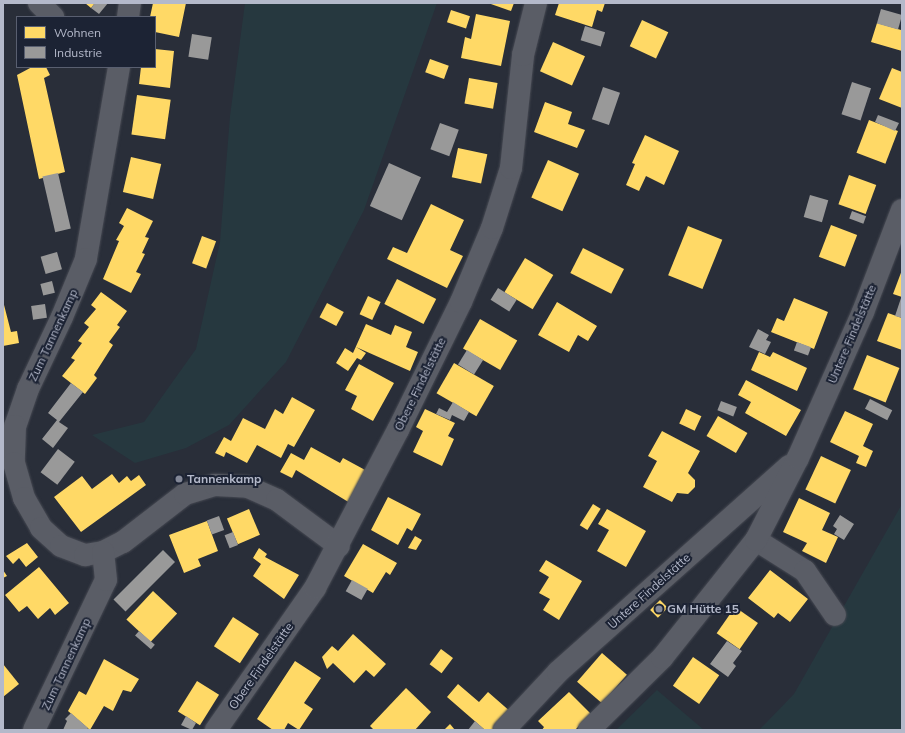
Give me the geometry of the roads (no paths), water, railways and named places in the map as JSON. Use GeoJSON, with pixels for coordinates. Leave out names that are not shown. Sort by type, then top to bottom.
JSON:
{"type":"FeatureCollection","features":[{"type":"Feature","properties":{"kind":"street"},"geometry":{"type":"LineString","coordinates":[[39,3],[52,16]]}},
{"type":"Feature","properties":{"kind":"street"},"geometry":{"type":"LineString","coordinates":[[128,16],[130,3]]}},
{"type":"Feature","properties":{"kind":"street","name":"Obere Findelstätte"},"geometry":{"type":"LineString","coordinates":[[216,730],[315,588],[339,546],[461,302],[492,228],[511,168],[523,56],[536,3]]}},
{"type":"Feature","properties":{"kind":"street","name":"Zum Tannenkamp"},"geometry":{"type":"LineString","coordinates":[[119,68],[86,259],[62,318],[28,389],[15,426],[14,463],[24,498],[41,528],[61,546],[85,555],[104,552],[123,542],[185,494],[215,485],[248,487],[277,500],[339,546]]}},
{"type":"Feature","properties":{"kind":"street","name":"Untere Findelstätte"},"geometry":{"type":"LineString","coordinates":[[589,730],[662,658],[756,540],[798,458],[863,312],[902,210]]}},
{"type":"Feature","properties":{"kind":"street","name":"Untere Findelstätte"},"geometry":{"type":"LineString","coordinates":[[504,730],[558,672],[798,458]]}},
{"type":"Feature","properties":{"kind":"street"},"geometry":{"type":"LineString","coordinates":[[756,540],[805,571],[835,615]]}},
{"type":"Feature","properties":{"kind":"street","name":"Zum Tannenkamp"},"geometry":{"type":"LineString","coordinates":[[34,730],[106,580],[104,552]]}},
{"type":"Feature","properties":{"kind":"place","name":"Tannenkamp"},"geometry":{"type":"Point","coordinates":[179,479]}},
{"type":"Feature","properties":{"kind":"place","name":"GM Hütte 15"},"geometry":{"type":"Point","coordinates":[659,609]}}]}
